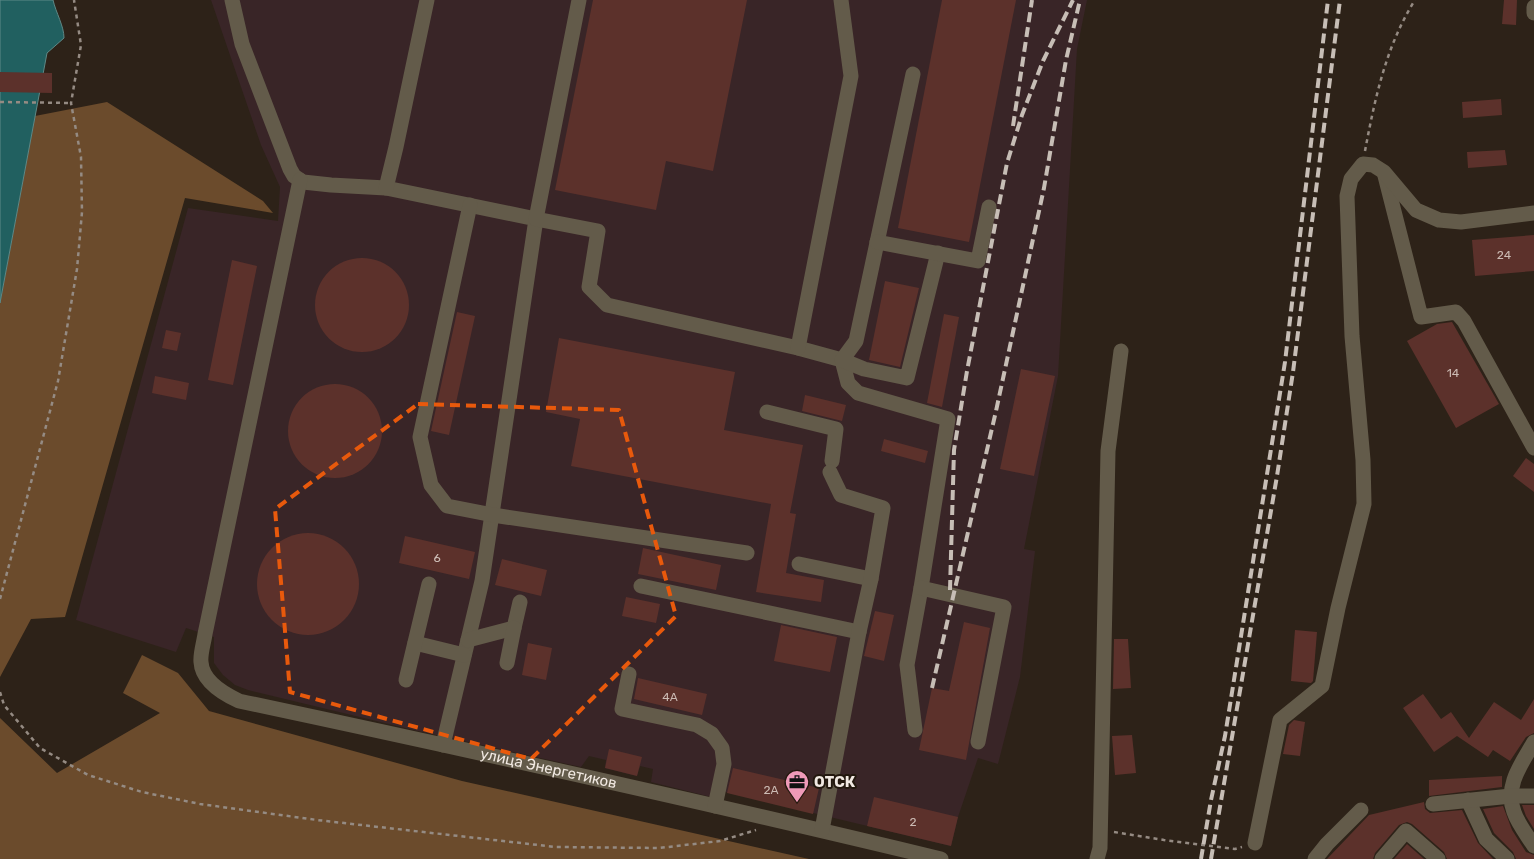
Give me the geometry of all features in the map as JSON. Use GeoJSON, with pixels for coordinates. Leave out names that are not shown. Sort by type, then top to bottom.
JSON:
{"type":"FeatureCollection","features":[{"type":"Feature","properties":{"kind":"street"},"geometry":{"type":"LineString","coordinates":[[232,0],[242,44],[265,108],[294,176],[300,180],[331,185],[386,188],[598,231],[590,287],[606,305],[798,348],[842,360],[864,369],[907,378],[938,253]]}},
{"type":"Feature","properties":{"kind":"street"},"geometry":{"type":"LineString","coordinates":[[386,188],[427,0]]}},
{"type":"Feature","properties":{"kind":"street"},"geometry":{"type":"LineString","coordinates":[[443,745],[482,581],[536,218],[579,0]]}},
{"type":"Feature","properties":{"kind":"street"},"geometry":{"type":"LineString","coordinates":[[798,348],[851,76],[841,0]]}},
{"type":"Feature","properties":{"kind":"street"},"geometry":{"type":"LineString","coordinates":[[1534,7],[1534,13]]}},
{"type":"Feature","properties":{"kind":"street"},"geometry":{"type":"LineString","coordinates":[[842,360],[856,341],[913,74]]}},
{"type":"Feature","properties":{"kind":"street"},"geometry":{"type":"LineString","coordinates":[[1255,843],[1280,720],[1322,686],[1338,608],[1364,504],[1363,460],[1352,336],[1346,196],[1351,179],[1362,164],[1373,165],[1384,172],[1416,210],[1439,220],[1461,222],[1534,212]]}},
{"type":"Feature","properties":{"kind":"street"},"geometry":{"type":"LineString","coordinates":[[1384,172],[1421,317],[1456,312],[1464,321],[1534,448]]}},
{"type":"Feature","properties":{"kind":"street","name":"улица Энергетиков"},"geometry":{"type":"LineString","coordinates":[[300,180],[205,634],[201,662],[205,674],[213,684],[239,702],[443,745],[822,830],[942,859]]}},
{"type":"Feature","properties":{"kind":"street"},"geometry":{"type":"LineString","coordinates":[[470,204],[420,437],[431,485],[447,506],[493,515],[747,553]]}},
{"type":"Feature","properties":{"kind":"street"},"geometry":{"type":"LineString","coordinates":[[877,242],[978,260],[989,207]]}},
{"type":"Feature","properties":{"kind":"street"},"geometry":{"type":"LineString","coordinates":[[1097,859],[1100,848],[1108,451],[1121,351]]}},
{"type":"Feature","properties":{"kind":"street"},"geometry":{"type":"LineString","coordinates":[[842,360],[848,383],[858,393],[948,419],[907,665],[915,730]]}},
{"type":"Feature","properties":{"kind":"street"},"geometry":{"type":"LineString","coordinates":[[767,412],[836,429],[831,466],[841,495],[883,508],[822,830]]}},
{"type":"Feature","properties":{"kind":"street"},"geometry":{"type":"LineString","coordinates":[[799,564],[871,579]]}},
{"type":"Feature","properties":{"kind":"street"},"geometry":{"type":"LineString","coordinates":[[406,680],[429,584]]}},
{"type":"Feature","properties":{"kind":"street"},"geometry":{"type":"LineString","coordinates":[[641,586],[859,632]]}},
{"type":"Feature","properties":{"kind":"street"},"geometry":{"type":"LineString","coordinates":[[921,588],[1004,606],[978,742]]}},
{"type":"Feature","properties":{"kind":"street"},"geometry":{"type":"LineString","coordinates":[[507,663],[520,602]]}},
{"type":"Feature","properties":{"kind":"street"},"geometry":{"type":"LineString","coordinates":[[468,640],[514,628]]}},
{"type":"Feature","properties":{"kind":"street"},"geometry":{"type":"LineString","coordinates":[[415,643],[464,656]]}},
{"type":"Feature","properties":{"kind":"street"},"geometry":{"type":"LineString","coordinates":[[629,674],[622,709],[697,725],[712,734],[722,748],[724,764],[715,806]]}},
{"type":"Feature","properties":{"kind":"street"},"geometry":{"type":"LineString","coordinates":[[1534,742],[1512,784],[1511,796],[1514,812],[1534,846]]}},
{"type":"Feature","properties":{"kind":"street"},"geometry":{"type":"LineString","coordinates":[[1432,804],[1511,796],[1534,796]]}},
{"type":"Feature","properties":{"kind":"street"},"geometry":{"type":"LineString","coordinates":[[1468,800],[1486,839],[1507,859]]}},
{"type":"Feature","properties":{"kind":"street"},"geometry":{"type":"LineString","coordinates":[[1315,859],[1327,844],[1361,810]]}},
{"type":"Feature","properties":{"kind":"street"},"geometry":{"type":"LineString","coordinates":[[1382,859],[1406,831],[1438,859]]}},
{"type":"Feature","properties":{"kind":"path"},"geometry":{"type":"LineString","coordinates":[[0,599],[58,381],[77,269],[82,212],[82,157],[71,103],[81,45],[74,0]]}},
{"type":"Feature","properties":{"kind":"path"},"geometry":{"type":"LineString","coordinates":[[1362,164],[1371,119],[1387,58],[1401,22],[1414,0]]}},
{"type":"Feature","properties":{"kind":"path"},"geometry":{"type":"LineString","coordinates":[[0,102],[71,103]]}},
{"type":"Feature","properties":{"kind":"path"},"geometry":{"type":"LineString","coordinates":[[0,692],[4,705],[40,748],[88,776],[142,792],[200,804],[317,820],[556,847],[659,848],[720,840],[762,828]]}},
{"type":"Feature","properties":{"kind":"path"},"geometry":{"type":"LineString","coordinates":[[1100,830],[1235,849],[1255,843]]}},
{"type":"Feature","properties":{"kind":"highlighted area"},"geometry":{"type":"Polygon","coordinates":[[[418,404],[619,410],[676,616],[531,759],[290,692],[275,509],[418,404]]]}},
{"type":"Feature","properties":{"kind":"shaded area"},"geometry":{"type":"Polygon","coordinates":[[[211,0],[1087,0],[1077,49],[1058,376],[1024,549],[1035,551],[1020,677],[998,764],[978,758],[958,817],[951,846],[713,789],[711,797],[651,782],[653,769],[640,766],[637,776],[605,768],[606,760],[589,756],[581,767],[418,731],[248,690],[235,685],[223,675],[214,663],[214,637],[186,628],[176,652],[76,620],[188,208],[278,221],[280,187],[261,145],[211,0]]]}},
{"type":"Feature","properties":{"kind":"shaded area"},"geometry":{"type":"Polygon","coordinates":[[[107,102],[263,201],[273,213],[185,198],[65,617],[31,619],[0,677],[0,303],[35,116],[107,102]]]}},
{"type":"Feature","properties":{"kind":"shaded area"},"geometry":{"type":"Polygon","coordinates":[[[142,655],[178,673],[209,711],[462,781],[809,859],[0,859],[0,718],[57,773],[160,713],[123,693],[142,655]]]}},
{"type":"Feature","properties":{"kind":"water"},"geometry":{"type":"Polygon","coordinates":[[[0,0],[53,0],[63,29],[64,38],[47,53],[0,303],[0,0]]]}},
{"type":"Feature","properties":{"kind":"building"},"geometry":{"type":"Polygon","coordinates":[[[593,0],[747,0],[713,171],[666,161],[656,210],[555,190],[593,0]]]}},
{"type":"Feature","properties":{"kind":"building"},"geometry":{"type":"Polygon","coordinates":[[[942,0],[1016,0],[969,242],[898,228],[942,0]]]}},
{"type":"Feature","properties":{"kind":"building"},"geometry":{"type":"Polygon","coordinates":[[[1504,0],[1517,0],[1516,25],[1502,24],[1504,0]]]}},
{"type":"Feature","properties":{"kind":"building"},"geometry":{"type":"Polygon","coordinates":[[[0,72],[52,73],[52,93],[0,92],[0,72]]]}},
{"type":"Feature","properties":{"kind":"building"},"geometry":{"type":"Polygon","coordinates":[[[1501,99],[1502,115],[1463,118],[1462,102],[1501,99]]]}},
{"type":"Feature","properties":{"kind":"building"},"geometry":{"type":"Polygon","coordinates":[[[1505,150],[1507,165],[1468,168],[1467,152],[1505,150]]]}},
{"type":"Feature","properties":{"kind":"building"},"geometry":{"type":"Polygon","coordinates":[[[1534,235],[1534,271],[1475,276],[1472,240],[1534,235]]]}},
{"type":"Feature","properties":{"kind":"building"},"geometry":{"type":"Polygon","coordinates":[[[362,258],[380,261],[395,272],[406,287],[409,305],[406,323],[395,338],[380,349],[362,352],[344,349],[329,338],[318,323],[315,305],[318,287],[329,272],[344,261],[362,258]]]}},
{"type":"Feature","properties":{"kind":"building"},"geometry":{"type":"Polygon","coordinates":[[[232,260],[257,266],[233,385],[208,380],[232,260]]]}},
{"type":"Feature","properties":{"kind":"building"},"geometry":{"type":"Polygon","coordinates":[[[885,281],[919,288],[900,367],[869,360],[885,281]]]}},
{"type":"Feature","properties":{"kind":"building"},"geometry":{"type":"Polygon","coordinates":[[[457,312],[475,316],[449,435],[431,431],[457,312]]]}},
{"type":"Feature","properties":{"kind":"building"},"geometry":{"type":"Polygon","coordinates":[[[944,314],[959,317],[942,407],[927,403],[944,314]]]}},
{"type":"Feature","properties":{"kind":"building"},"geometry":{"type":"Polygon","coordinates":[[[1452,322],[1499,404],[1456,428],[1407,341],[1437,324],[1452,322]]]}},
{"type":"Feature","properties":{"kind":"building"},"geometry":{"type":"Polygon","coordinates":[[[166,330],[181,333],[177,351],[162,348],[166,330]]]}},
{"type":"Feature","properties":{"kind":"building"},"geometry":{"type":"Polygon","coordinates":[[[559,338],[735,372],[724,430],[803,445],[790,513],[796,514],[786,573],[824,580],[821,602],[756,592],[771,504],[571,466],[580,419],[546,412],[559,338]]]}},
{"type":"Feature","properties":{"kind":"building"},"geometry":{"type":"Polygon","coordinates":[[[1021,369],[1055,376],[1034,476],[1000,469],[1021,369]]]}},
{"type":"Feature","properties":{"kind":"building"},"geometry":{"type":"Polygon","coordinates":[[[155,376],[189,383],[186,400],[152,393],[155,376]]]}},
{"type":"Feature","properties":{"kind":"building"},"geometry":{"type":"Polygon","coordinates":[[[335,384],[353,388],[368,398],[378,413],[382,431],[378,449],[368,464],[353,474],[335,478],[317,474],[302,464],[292,449],[288,431],[292,413],[302,398],[317,388],[335,384]]]}},
{"type":"Feature","properties":{"kind":"building"},"geometry":{"type":"Polygon","coordinates":[[[805,395],[846,405],[842,421],[802,411],[805,395]]]}},
{"type":"Feature","properties":{"kind":"building"},"geometry":{"type":"Polygon","coordinates":[[[884,439],[928,451],[925,463],[881,451],[884,439]]]}},
{"type":"Feature","properties":{"kind":"building"},"geometry":{"type":"Polygon","coordinates":[[[1526,458],[1534,464],[1534,492],[1513,476],[1526,458]]]}},
{"type":"Feature","properties":{"kind":"building"},"geometry":{"type":"Polygon","coordinates":[[[308,533],[327,537],[344,548],[355,565],[359,584],[355,603],[344,620],[327,631],[308,635],[289,631],[272,620],[261,603],[257,584],[261,565],[272,548],[289,537],[308,533]]]}},
{"type":"Feature","properties":{"kind":"building"},"geometry":{"type":"Polygon","coordinates":[[[405,536],[475,552],[469,579],[399,563],[405,536]]]}},
{"type":"Feature","properties":{"kind":"building"},"geometry":{"type":"Polygon","coordinates":[[[643,548],[721,565],[716,590],[638,574],[643,548]]]}},
{"type":"Feature","properties":{"kind":"building"},"geometry":{"type":"Polygon","coordinates":[[[502,559],[547,570],[541,596],[495,585],[502,559]]]}},
{"type":"Feature","properties":{"kind":"building"},"geometry":{"type":"Polygon","coordinates":[[[626,597],[660,604],[656,623],[622,616],[626,597]]]}},
{"type":"Feature","properties":{"kind":"building"},"geometry":{"type":"Polygon","coordinates":[[[875,611],[894,615],[884,661],[864,656],[875,611]]]}},
{"type":"Feature","properties":{"kind":"building"},"geometry":{"type":"Polygon","coordinates":[[[964,622],[990,628],[966,760],[919,750],[932,688],[949,691],[964,622]]]}},
{"type":"Feature","properties":{"kind":"building"},"geometry":{"type":"Polygon","coordinates":[[[781,625],[837,637],[830,672],[774,661],[781,625]]]}},
{"type":"Feature","properties":{"kind":"building"},"geometry":{"type":"Polygon","coordinates":[[[1295,630],[1317,632],[1313,681],[1311,683],[1291,681],[1295,630]]]}},
{"type":"Feature","properties":{"kind":"building"},"geometry":{"type":"Polygon","coordinates":[[[1114,639],[1128,639],[1131,688],[1113,689],[1114,639]]]}},
{"type":"Feature","properties":{"kind":"building"},"geometry":{"type":"Polygon","coordinates":[[[528,643],[552,648],[546,680],[522,675],[528,643]]]}},
{"type":"Feature","properties":{"kind":"building"},"geometry":{"type":"Polygon","coordinates":[[[638,678],[707,694],[702,715],[634,699],[638,678]]]}},
{"type":"Feature","properties":{"kind":"building"},"geometry":{"type":"Polygon","coordinates":[[[1423,694],[1441,719],[1451,712],[1469,738],[1494,702],[1521,720],[1534,699],[1534,733],[1526,737],[1510,761],[1493,750],[1488,757],[1457,736],[1434,752],[1403,708],[1423,694]]]}},
{"type":"Feature","properties":{"kind":"building"},"geometry":{"type":"Polygon","coordinates":[[[1294,720],[1305,722],[1300,756],[1283,754],[1289,725],[1294,720]]]}},
{"type":"Feature","properties":{"kind":"building"},"geometry":{"type":"Polygon","coordinates":[[[1132,735],[1136,773],[1115,775],[1112,736],[1132,735]]]}},
{"type":"Feature","properties":{"kind":"building"},"geometry":{"type":"Polygon","coordinates":[[[609,749],[642,757],[637,776],[605,768],[609,749]]]}},
{"type":"Feature","properties":{"kind":"building"},"geometry":{"type":"Polygon","coordinates":[[[733,768],[819,788],[813,814],[727,793],[733,768]]]}},
{"type":"Feature","properties":{"kind":"building"},"geometry":{"type":"Polygon","coordinates":[[[1502,776],[1502,787],[1429,796],[1429,780],[1502,776]]]}},
{"type":"Feature","properties":{"kind":"building"},"geometry":{"type":"Polygon","coordinates":[[[874,797],[958,817],[951,846],[867,826],[874,797]]]}},
{"type":"Feature","properties":{"kind":"building"},"geometry":{"type":"Polygon","coordinates":[[[1424,802],[1425,809],[1430,813],[1462,810],[1478,843],[1493,859],[1447,859],[1444,852],[1412,824],[1407,822],[1399,825],[1375,853],[1373,859],[1327,859],[1369,815],[1424,802]]]}},
{"type":"Feature","properties":{"kind":"building"},"geometry":{"type":"Polygon","coordinates":[[[1522,805],[1534,805],[1534,829],[1526,816],[1522,805]]]}},
{"type":"Feature","properties":{"kind":"building"},"geometry":{"type":"Polygon","coordinates":[[[1503,806],[1512,830],[1526,852],[1534,855],[1534,859],[1516,859],[1513,852],[1494,833],[1483,809],[1503,806]]]}},
{"type":"Feature","properties":{"kind":"building"},"geometry":{"type":"Polygon","coordinates":[[[1407,844],[1424,859],[1394,859],[1407,844]]]}},
{"type":"Feature","properties":{"kind":"railway"},"geometry":{"type":"LineString","coordinates":[[1013,126],[1032,0]]}},
{"type":"Feature","properties":{"kind":"railway"},"geometry":{"type":"LineString","coordinates":[[950,590],[954,450],[967,371],[1007,163],[1022,115],[1043,61],[1073,0]]}},
{"type":"Feature","properties":{"kind":"railway"},"geometry":{"type":"LineString","coordinates":[[932,688],[996,411],[1044,188],[1066,60],[1080,0]]}},
{"type":"Feature","properties":{"kind":"railway"},"geometry":{"type":"LineString","coordinates":[[1201,859],[1225,736],[1285,362],[1328,0]]}},
{"type":"Feature","properties":{"kind":"railway"},"geometry":{"type":"LineString","coordinates":[[1211,859],[1293,372],[1340,0]]}},
{"type":"Feature","properties":{"kind":"place","name":"ОТСК"},"geometry":{"type":"Point","coordinates":[797,803]}}]}
